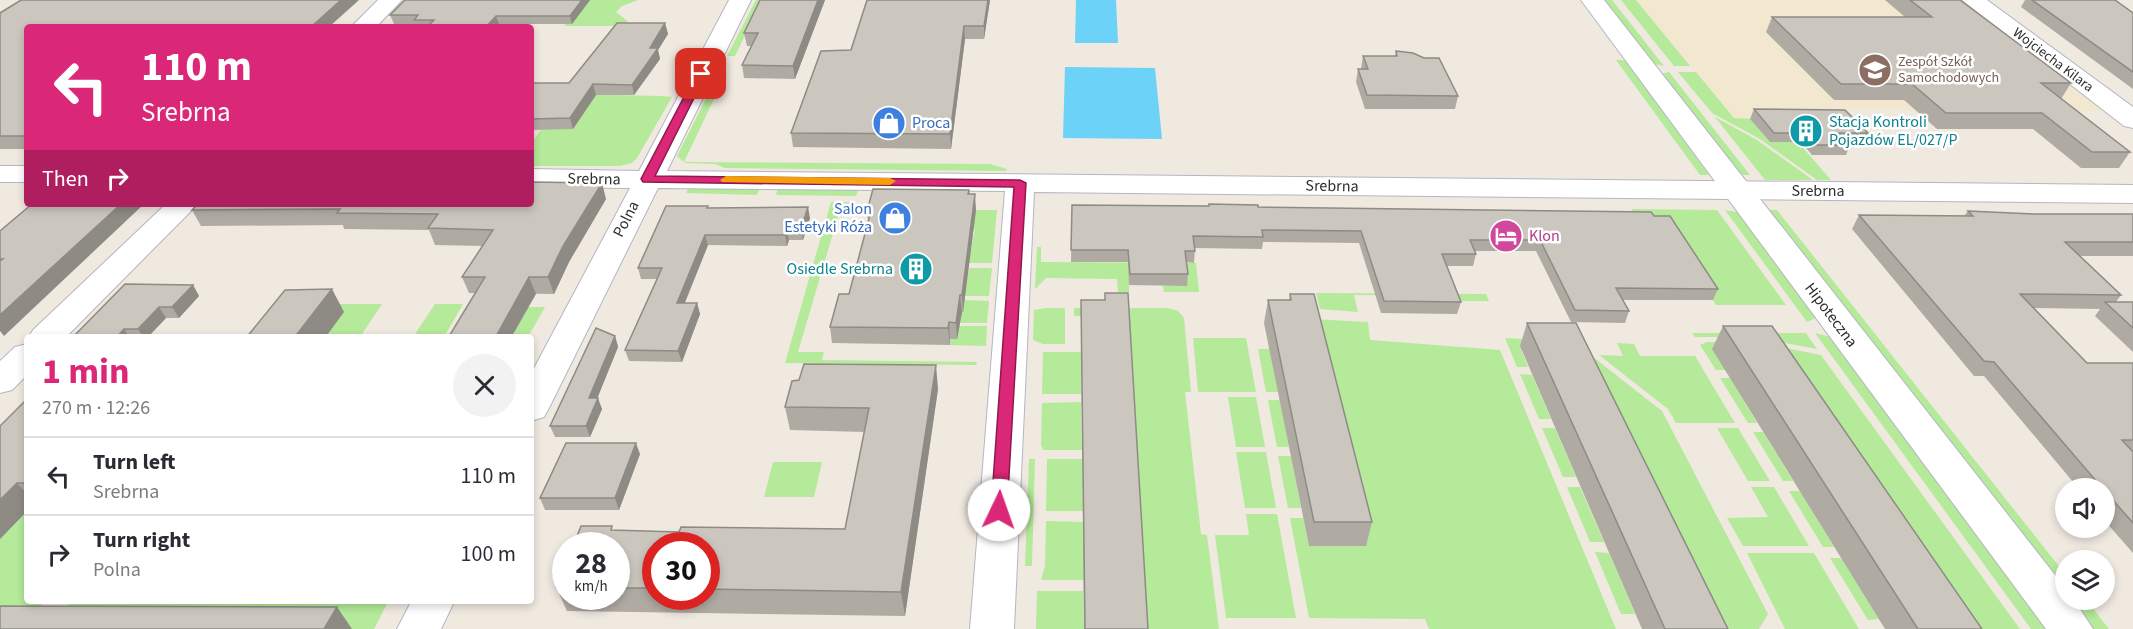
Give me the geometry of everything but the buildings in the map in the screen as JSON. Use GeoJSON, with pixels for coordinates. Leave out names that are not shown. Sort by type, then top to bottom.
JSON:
{"type":"FeatureCollection","features":[{"type":"Feature","properties":{"kind":"street"},"geometry":{"type":"LineString","coordinates":[[366,24],[391,0]]}},
{"type":"Feature","properties":{"kind":"street","name":"Polna"},"geometry":{"type":"LineString","coordinates":[[534,402],[740,0]]}},
{"type":"Feature","properties":{"kind":"street","name":"Hipoteczna"},"geometry":{"type":"LineString","coordinates":[[1592,0],[2071,629]]}},
{"type":"Feature","properties":{"kind":"street","name":"Wojciecha Kilara"},"geometry":{"type":"LineString","coordinates":[[1973,0],[2133,120]]}},
{"type":"Feature","properties":{"kind":"street"},"geometry":{"type":"LineString","coordinates":[[0,174],[24,174]]}},
{"type":"Feature","properties":{"kind":"street","name":"Srebrna"},"geometry":{"type":"LineString","coordinates":[[534,178],[2133,194]]}},
{"type":"Feature","properties":{"kind":"street"},"geometry":{"type":"LineString","coordinates":[[992,629],[1020,183]]}},
{"type":"Feature","properties":{"kind":"street"},"geometry":{"type":"LineString","coordinates":[[49,334],[180,207]]}},
{"type":"Feature","properties":{"kind":"street"},"geometry":{"type":"LineString","coordinates":[[0,381],[24,358]]}},
{"type":"Feature","properties":{"kind":"street"},"geometry":{"type":"LineString","coordinates":[[419,629],[432,604]]}},
{"type":"Feature","properties":{"kind":"shaded area","name":"Zespół Szkół Samochodowych"},"geometry":{"type":"Polygon","coordinates":[[[1636,0],[1963,0],[2109,111],[1832,109],[1864,143],[1770,142],[1750,119],[1734,118],[1636,0]]]}},
{"type":"Feature","properties":{"kind":"green space"},"geometry":{"type":"Polygon","coordinates":[[[583,0],[638,0],[622,6],[616,12],[627,21],[629,26],[564,26],[583,0]]]}},
{"type":"Feature","properties":{"kind":"green space"},"geometry":{"type":"Polygon","coordinates":[[[756,0],[762,0],[735,56],[727,56],[756,0]]]}},
{"type":"Feature","properties":{"kind":"green space"},"geometry":{"type":"Polygon","coordinates":[[[1603,0],[1612,0],[1664,66],[1653,64],[1603,0]]]}},
{"type":"Feature","properties":{"kind":"green space"},"geometry":{"type":"Polygon","coordinates":[[[1621,0],[1636,0],[1690,66],[1674,66],[1621,0]]]}},
{"type":"Feature","properties":{"kind":"green space"},"geometry":{"type":"Polygon","coordinates":[[[1616,60],[1625,60],[1709,175],[1700,175],[1616,60]]]}},
{"type":"Feature","properties":{"kind":"green space"},"geometry":{"type":"Polygon","coordinates":[[[1669,72],[1750,175],[1741,175],[1661,74],[1669,72]]]}},
{"type":"Feature","properties":{"kind":"green space"},"geometry":{"type":"Polygon","coordinates":[[[1678,72],[1696,72],[1734,118],[1750,119],[1770,142],[1798,142],[1831,180],[1817,180],[1760,139],[1712,113],[1678,72]]]}},
{"type":"Feature","properties":{"kind":"green space"},"geometry":{"type":"Polygon","coordinates":[[[565,94],[672,97],[632,163],[620,166],[534,166],[534,140],[565,94]]]}},
{"type":"Feature","properties":{"kind":"green space"},"geometry":{"type":"Polygon","coordinates":[[[707,97],[715,97],[684,162],[990,164],[1007,169],[1006,171],[725,168],[715,164],[685,163],[677,156],[707,97]]]}},
{"type":"Feature","properties":{"kind":"green space"},"geometry":{"type":"Polygon","coordinates":[[[1715,117],[1757,140],[1813,180],[1765,180],[1715,117]]]}},
{"type":"Feature","properties":{"kind":"green space"},"geometry":{"type":"Polygon","coordinates":[[[689,186],[755,187],[759,190],[757,195],[686,193],[689,186]]]}},
{"type":"Feature","properties":{"kind":"green space"},"geometry":{"type":"Polygon","coordinates":[[[778,187],[854,187],[858,190],[856,196],[776,195],[778,187]]]}},
{"type":"Feature","properties":{"kind":"green space"},"geometry":{"type":"Polygon","coordinates":[[[831,202],[854,202],[851,206],[841,206],[798,352],[824,352],[822,360],[977,362],[976,365],[785,363],[831,202]]]}},
{"type":"Feature","properties":{"kind":"green space"},"geometry":{"type":"Polygon","coordinates":[[[1631,209],[1717,210],[1786,305],[1716,305],[1665,227],[1634,213],[1631,209]]]}},
{"type":"Feature","properties":{"kind":"green space"},"geometry":{"type":"Polygon","coordinates":[[[976,210],[997,210],[992,263],[968,263],[975,229],[973,229],[976,210]]]}},
{"type":"Feature","properties":{"kind":"green space"},"geometry":{"type":"Polygon","coordinates":[[[1725,210],[1737,212],[1816,318],[1807,322],[1725,210]]]}},
{"type":"Feature","properties":{"kind":"green space"},"geometry":{"type":"Polygon","coordinates":[[[1768,210],[1777,210],[2055,561],[2055,581],[1768,210]]]}},
{"type":"Feature","properties":{"kind":"green space"},"geometry":{"type":"Polygon","coordinates":[[[1037,247],[1041,247],[1041,262],[1196,263],[1199,292],[1164,292],[1163,286],[1187,285],[1129,283],[1129,292],[1118,292],[1117,279],[1046,278],[1035,289],[1037,247]]]}},
{"type":"Feature","properties":{"kind":"green space"},"geometry":{"type":"Polygon","coordinates":[[[970,268],[992,268],[989,296],[963,296],[970,268]]]}},
{"type":"Feature","properties":{"kind":"green space"},"geometry":{"type":"Polygon","coordinates":[[[1316,293],[1486,294],[1489,301],[1452,301],[1450,296],[1354,295],[1358,312],[1320,309],[1316,293]]]}},
{"type":"Feature","properties":{"kind":"green space"},"geometry":{"type":"Polygon","coordinates":[[[963,300],[989,301],[987,323],[960,323],[963,300]]]}},
{"type":"Feature","properties":{"kind":"green space"},"geometry":{"type":"Polygon","coordinates":[[[306,304],[382,304],[362,334],[327,334],[343,312],[306,304]]]}},
{"type":"Feature","properties":{"kind":"green space"},"geometry":{"type":"Polygon","coordinates":[[[435,304],[463,304],[446,334],[415,334],[435,304]]]}},
{"type":"Feature","properties":{"kind":"green space"},"geometry":{"type":"Polygon","coordinates":[[[528,307],[545,307],[530,334],[513,334],[528,307]]]}},
{"type":"Feature","properties":{"kind":"green space"},"geometry":{"type":"Polygon","coordinates":[[[1065,308],[1065,344],[1043,344],[1033,340],[1034,310],[1065,308]]]}},
{"type":"Feature","properties":{"kind":"green space"},"geometry":{"type":"Polygon","coordinates":[[[1074,308],[1168,308],[1178,311],[1184,318],[1191,392],[1185,392],[1201,534],[1207,535],[1219,629],[1145,629],[1126,316],[1074,316],[1074,308]]]}},
{"type":"Feature","properties":{"kind":"green space"},"geometry":{"type":"Polygon","coordinates":[[[1310,319],[1368,322],[1370,340],[1500,350],[1616,629],[1429,629],[1425,619],[1309,618],[1290,518],[1303,518],[1309,546],[1310,319]]]}},
{"type":"Feature","properties":{"kind":"green space"},"geometry":{"type":"Polygon","coordinates":[[[959,326],[987,326],[986,346],[950,345],[950,339],[957,339],[959,326]]]}},
{"type":"Feature","properties":{"kind":"green space"},"geometry":{"type":"Polygon","coordinates":[[[1692,333],[1806,333],[1817,349],[1752,337],[1695,337],[1692,333]]]}},
{"type":"Feature","properties":{"kind":"green space"},"geometry":{"type":"Polygon","coordinates":[[[1815,333],[1831,337],[2049,629],[2031,629],[1815,333]]]}},
{"type":"Feature","properties":{"kind":"green space"},"geometry":{"type":"Polygon","coordinates":[[[1193,338],[1246,338],[1256,392],[1198,392],[1193,338]]]}},
{"type":"Feature","properties":{"kind":"green space"},"geometry":{"type":"Polygon","coordinates":[[[1505,338],[1574,342],[1662,411],[1768,614],[1759,629],[1702,629],[1520,347],[1528,367],[1517,367],[1505,338]]]}},
{"type":"Feature","properties":{"kind":"green space"},"geometry":{"type":"Polygon","coordinates":[[[1707,342],[1755,342],[1821,355],[2020,629],[1946,629],[1725,370],[1716,370],[1700,345],[1707,342]]]}},
{"type":"Feature","properties":{"kind":"green space"},"geometry":{"type":"Polygon","coordinates":[[[1617,343],[1634,344],[1640,356],[1695,356],[1735,423],[1676,423],[1668,409],[1599,355],[1623,356],[1617,343]]]}},
{"type":"Feature","properties":{"kind":"green space"},"geometry":{"type":"Polygon","coordinates":[[[1258,349],[1270,349],[1278,392],[1266,392],[1258,349]]]}},
{"type":"Feature","properties":{"kind":"green space"},"geometry":{"type":"Polygon","coordinates":[[[1043,352],[1081,352],[1081,394],[1042,394],[1043,352]]]}},
{"type":"Feature","properties":{"kind":"green space"},"geometry":{"type":"Polygon","coordinates":[[[1520,374],[1532,375],[1551,419],[1539,419],[1520,374]]]}},
{"type":"Feature","properties":{"kind":"green space"},"geometry":{"type":"Polygon","coordinates":[[[1720,378],[1730,378],[1757,423],[1748,423],[1720,378]]]}},
{"type":"Feature","properties":{"kind":"green space"},"geometry":{"type":"Polygon","coordinates":[[[1228,397],[1256,397],[1265,447],[1236,447],[1228,397]]]}},
{"type":"Feature","properties":{"kind":"green space"},"geometry":{"type":"Polygon","coordinates":[[[1268,400],[1280,400],[1289,447],[1277,447],[1268,400]]]}},
{"type":"Feature","properties":{"kind":"green space"},"geometry":{"type":"Polygon","coordinates":[[[1081,402],[1082,450],[1043,450],[1041,445],[1042,403],[1081,402]]]}},
{"type":"Feature","properties":{"kind":"green space"},"geometry":{"type":"Polygon","coordinates":[[[1542,428],[1555,428],[1576,477],[1563,477],[1542,428]]]}},
{"type":"Feature","properties":{"kind":"green space"},"geometry":{"type":"Polygon","coordinates":[[[1717,428],[1738,428],[1770,481],[1748,481],[1717,428]]]}},
{"type":"Feature","properties":{"kind":"green space"},"geometry":{"type":"Polygon","coordinates":[[[1753,432],[1763,432],[1793,481],[1783,481],[1753,432]]]}},
{"type":"Feature","properties":{"kind":"green space"},"geometry":{"type":"Polygon","coordinates":[[[1236,452],[1266,452],[1276,508],[1245,508],[1236,452]]]}},
{"type":"Feature","properties":{"kind":"green space"},"geometry":{"type":"Polygon","coordinates":[[[1278,456],[1291,456],[1301,508],[1288,508],[1278,456]]]}},
{"type":"Feature","properties":{"kind":"green space"},"geometry":{"type":"Polygon","coordinates":[[[1029,459],[1035,459],[1032,566],[1025,566],[1029,459]]]}},
{"type":"Feature","properties":{"kind":"green space"},"geometry":{"type":"Polygon","coordinates":[[[1047,459],[1082,459],[1083,511],[1046,511],[1047,459]]]}},
{"type":"Feature","properties":{"kind":"green space"},"geometry":{"type":"Polygon","coordinates":[[[773,462],[822,462],[814,497],[764,497],[773,462]]]}},
{"type":"Feature","properties":{"kind":"green space"},"geometry":{"type":"Polygon","coordinates":[[[1567,487],[1580,487],[1604,542],[1590,542],[1567,487]]]}},
{"type":"Feature","properties":{"kind":"green space"},"geometry":{"type":"Polygon","coordinates":[[[1751,487],[1774,487],[1809,546],[1743,546],[1727,518],[1768,517],[1751,487]]]}},
{"type":"Feature","properties":{"kind":"green space"},"geometry":{"type":"Polygon","coordinates":[[[1789,491],[1800,491],[1834,547],[1823,547],[1789,491]]]}},
{"type":"Feature","properties":{"kind":"green space"},"geometry":{"type":"Polygon","coordinates":[[[24,511],[24,604],[42,604],[37,610],[0,609],[0,539],[24,511]]]}},
{"type":"Feature","properties":{"kind":"green space"},"geometry":{"type":"Polygon","coordinates":[[[1246,514],[1277,514],[1296,618],[1226,618],[1215,535],[1249,535],[1246,514]]]}},
{"type":"Feature","properties":{"kind":"green space"},"geometry":{"type":"Polygon","coordinates":[[[1046,521],[1083,522],[1084,580],[1041,580],[1045,566],[1046,521]]]}},
{"type":"Feature","properties":{"kind":"green space"},"geometry":{"type":"Polygon","coordinates":[[[1595,552],[1609,553],[1635,614],[1621,614],[1595,552]]]}},
{"type":"Feature","properties":{"kind":"green space"},"geometry":{"type":"Polygon","coordinates":[[[1747,553],[1814,553],[1859,629],[1785,629],[1747,553]]]}},
{"type":"Feature","properties":{"kind":"green space"},"geometry":{"type":"Polygon","coordinates":[[[1830,558],[1841,558],[1879,619],[1868,620],[1830,558]]]}},
{"type":"Feature","properties":{"kind":"green space"},"geometry":{"type":"Polygon","coordinates":[[[1037,591],[1083,591],[1084,629],[1036,629],[1037,591]]]}},
{"type":"Feature","properties":{"kind":"green space"},"geometry":{"type":"Polygon","coordinates":[[[69,604],[387,604],[374,629],[48,629],[69,604]]]}},
{"type":"Feature","properties":{"kind":"green space"},"geometry":{"type":"Polygon","coordinates":[[[2079,610],[2094,610],[2109,629],[2093,629],[2079,610]]]}},
{"type":"Feature","properties":{"kind":"water"},"geometry":{"type":"Polygon","coordinates":[[[1076,0],[1116,0],[1118,43],[1075,43],[1076,0]]]}},
{"type":"Feature","properties":{"kind":"water"},"geometry":{"type":"Polygon","coordinates":[[[1065,67],[1155,68],[1162,139],[1063,138],[1065,67]]]}},
{"type":"Feature","properties":{"kind":"slow traffic"},"geometry":{"type":"LineString","coordinates":[[726,180],[890,181]]}},
{"type":"Feature","properties":{"kind":"place","name":"Zespół Szkół Samochodowych"},"geometry":{"type":"Point","coordinates":[1875,70]}},
{"type":"Feature","properties":{"kind":"place","name":"Proca"},"geometry":{"type":"Point","coordinates":[889,123]}},
{"type":"Feature","properties":{"kind":"place","name":"Stacja Kontroli Pojazdów EL/027/P"},"geometry":{"type":"Point","coordinates":[1806,131]}},
{"type":"Feature","properties":{"kind":"place","name":"Salon Estetyki Róża"},"geometry":{"type":"Point","coordinates":[895,218]}},
{"type":"Feature","properties":{"kind":"place","name":"Klon"},"geometry":{"type":"Point","coordinates":[1506,236]}},
{"type":"Feature","properties":{"kind":"place","name":"Osiedle Srebrna"},"geometry":{"type":"Point","coordinates":[916,269]}},
{"type":"Feature","properties":{"kind":"route"},"geometry":{"type":"LineString","coordinates":[[701,74],[647,179],[1020,183],[999,510]]}}]}
